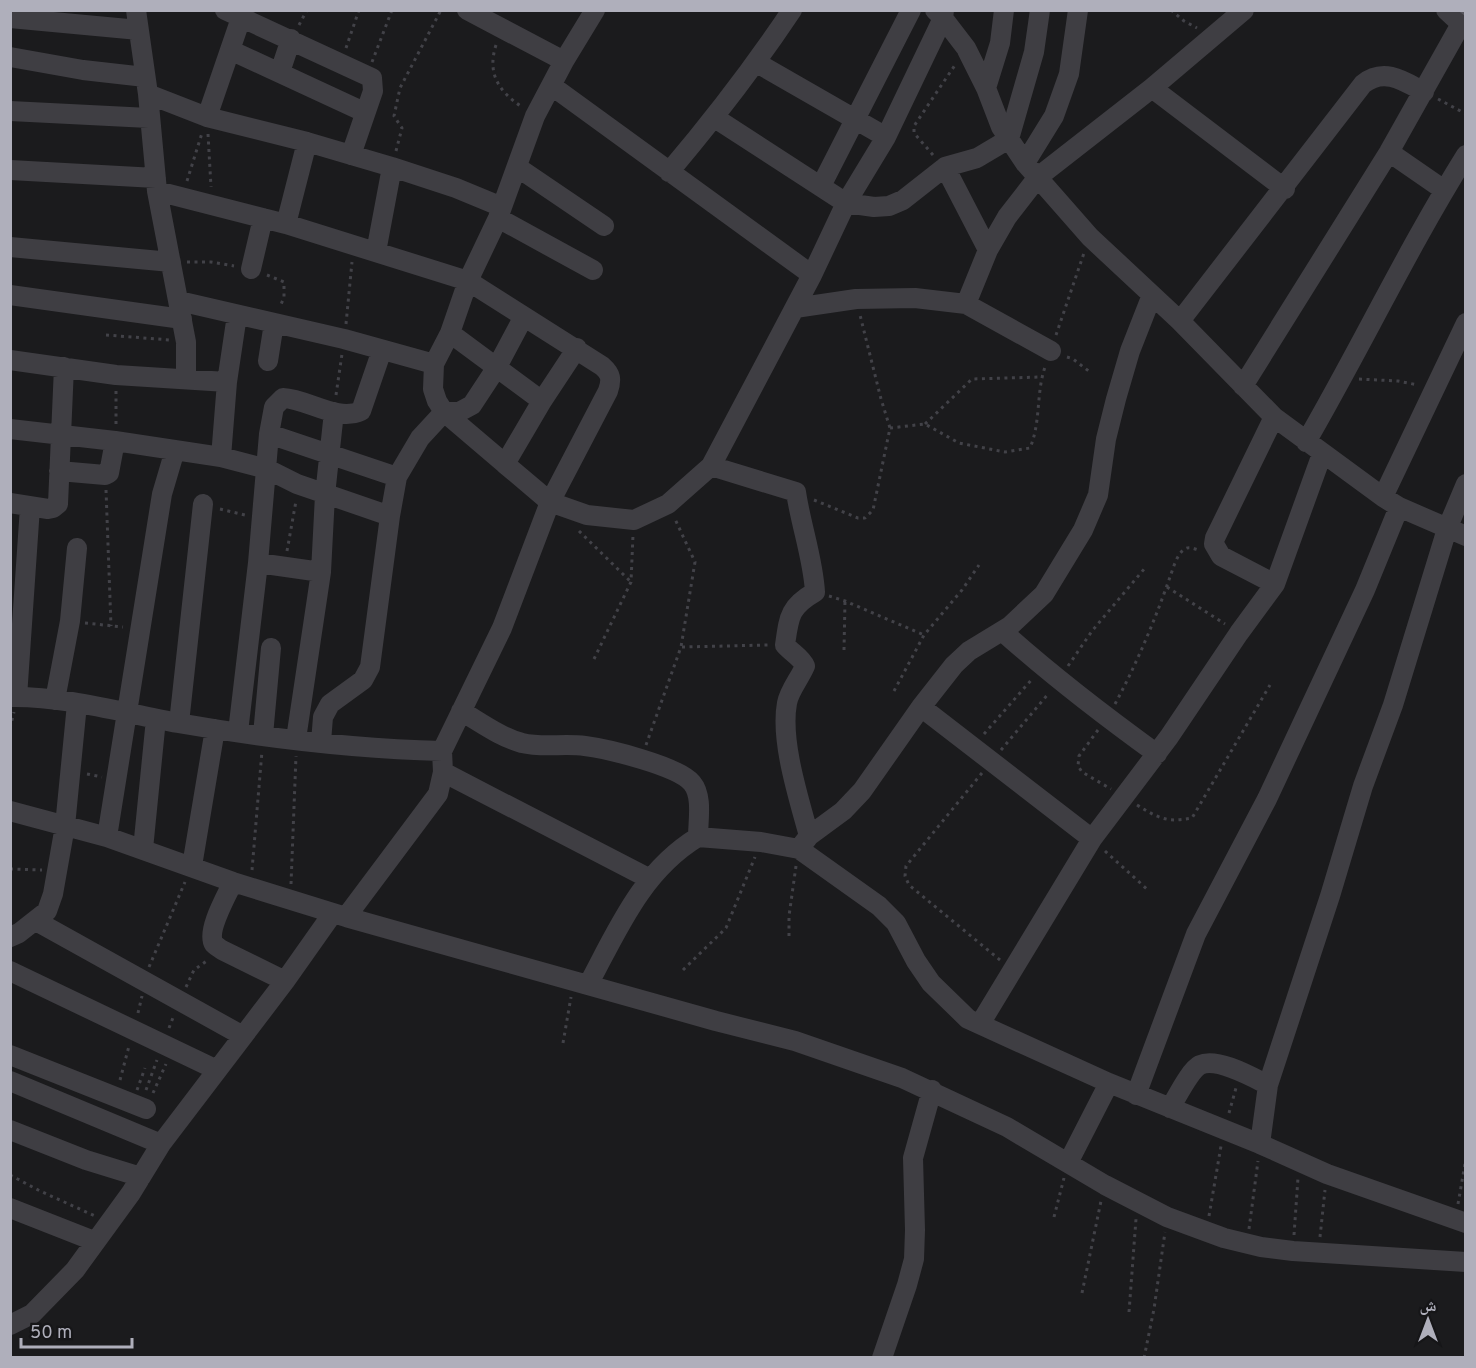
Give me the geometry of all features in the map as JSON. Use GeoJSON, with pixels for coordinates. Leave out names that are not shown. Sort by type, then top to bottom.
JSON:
{"type":"FeatureCollection","features":[{"type":"Feature","properties":{"kind":"street"},"geometry":{"type":"LineString","coordinates":[[136,10],[156,185],[186,342],[186,378]]}},
{"type":"Feature","properties":{"kind":"street"},"geometry":{"type":"LineString","coordinates":[[467,10],[564,61]]}},
{"type":"Feature","properties":{"kind":"street"},"geometry":{"type":"LineString","coordinates":[[595,10],[564,61],[536,117],[500,213],[468,281],[450,333],[434,364],[433,389],[444,412],[550,502],[587,515],[634,520],[668,504],[711,466],[812,275],[846,203],[886,136],[941,13]]}},
{"type":"Feature","properties":{"kind":"street"},"geometry":{"type":"LineString","coordinates":[[669,172],[715,118],[757,63],[792,10]]}},
{"type":"Feature","properties":{"kind":"street"},"geometry":{"type":"LineString","coordinates":[[821,186],[911,10]]}},
{"type":"Feature","properties":{"kind":"street"},"geometry":{"type":"LineString","coordinates":[[986,88],[1000,43],[1004,10]]}},
{"type":"Feature","properties":{"kind":"street"},"geometry":{"type":"LineString","coordinates":[[715,118],[846,203],[874,207],[890,206],[903,200],[945,167],[977,158],[1009,139],[1034,52],[1040,10]]}},
{"type":"Feature","properties":{"kind":"street"},"geometry":{"type":"LineString","coordinates":[[966,304],[988,250],[1008,217],[1054,117],[1069,74],[1078,10]]}},
{"type":"Feature","properties":{"kind":"street"},"geometry":{"type":"LineString","coordinates":[[1031,170],[1152,88],[1244,10]]}},
{"type":"Feature","properties":{"kind":"street"},"geometry":{"type":"LineString","coordinates":[[1243,386],[1389,152],[1463,26],[1446,10]]}},
{"type":"Feature","properties":{"kind":"street"},"geometry":{"type":"LineString","coordinates":[[941,13],[966,48],[986,88],[1001,127],[1031,170],[1090,237],[1180,321],[1274,417],[1391,502],[1466,536]]}},
{"type":"Feature","properties":{"kind":"street"},"geometry":{"type":"LineString","coordinates":[[11,14],[139,30]]}},
{"type":"Feature","properties":{"kind":"street"},"geometry":{"type":"LineString","coordinates":[[207,117],[230,50],[233,14],[372,78],[374,84],[351,155]]}},
{"type":"Feature","properties":{"kind":"street"},"geometry":{"type":"LineString","coordinates":[[279,72],[291,39]]}},
{"type":"Feature","properties":{"kind":"street"},"geometry":{"type":"LineString","coordinates":[[230,50],[364,112]]}},
{"type":"Feature","properties":{"kind":"street"},"geometry":{"type":"LineString","coordinates":[[10,57],[83,70],[146,85],[207,117],[307,142],[456,188],[593,270]]}},
{"type":"Feature","properties":{"kind":"street"},"geometry":{"type":"LineString","coordinates":[[757,63],[886,136]]}},
{"type":"Feature","properties":{"kind":"street"},"geometry":{"type":"LineString","coordinates":[[1180,321],[1285,189],[1364,84],[1371,78],[1394,76],[1424,92]]}},
{"type":"Feature","properties":{"kind":"street"},"geometry":{"type":"LineString","coordinates":[[552,86],[812,275]]}},
{"type":"Feature","properties":{"kind":"street"},"geometry":{"type":"LineString","coordinates":[[1152,88],[1285,189]]}},
{"type":"Feature","properties":{"kind":"street"},"geometry":{"type":"LineString","coordinates":[[10,111],[149,118]]}},
{"type":"Feature","properties":{"kind":"street"},"geometry":{"type":"LineString","coordinates":[[286,224],[307,142]]}},
{"type":"Feature","properties":{"kind":"street"},"geometry":{"type":"LineString","coordinates":[[1389,152],[1444,190]]}},
{"type":"Feature","properties":{"kind":"street"},"geometry":{"type":"LineString","coordinates":[[1306,442],[1344,377],[1444,190],[1466,155]]}},
{"type":"Feature","properties":{"kind":"street"},"geometry":{"type":"LineString","coordinates":[[376,252],[392,167]]}},
{"type":"Feature","properties":{"kind":"street"},"geometry":{"type":"LineString","coordinates":[[517,167],[604,226]]}},
{"type":"Feature","properties":{"kind":"street"},"geometry":{"type":"LineString","coordinates":[[945,167],[988,250]]}},
{"type":"Feature","properties":{"kind":"street"},"geometry":{"type":"LineString","coordinates":[[10,170],[156,185],[211,206],[286,224],[468,281],[523,318],[577,348],[609,373],[612,381],[550,502],[502,628],[442,751],[443,772],[438,794],[285,981],[217,1070],[161,1144],[141,1177],[75,1270],[32,1314],[10,1325]]}},
{"type":"Feature","properties":{"kind":"street"},"geometry":{"type":"LineString","coordinates":[[251,269],[263,218]]}},
{"type":"Feature","properties":{"kind":"street"},"geometry":{"type":"LineString","coordinates":[[10,247],[171,261]]}},
{"type":"Feature","properties":{"kind":"street"},"geometry":{"type":"LineString","coordinates":[[804,843],[843,811],[862,791],[921,707],[954,665],[969,651],[1002,631],[1027,612],[1044,594],[1083,530],[1098,495],[1106,439],[1116,399],[1130,351],[1152,294]]}},
{"type":"Feature","properties":{"kind":"street"},"geometry":{"type":"LineString","coordinates":[[10,295],[237,315],[344,339],[434,364]]}},
{"type":"Feature","properties":{"kind":"street"},"geometry":{"type":"LineString","coordinates":[[795,308],[856,299],[915,298],[966,304],[1051,351]]}},
{"type":"Feature","properties":{"kind":"street"},"geometry":{"type":"LineString","coordinates":[[220,457],[227,382],[237,315]]}},
{"type":"Feature","properties":{"kind":"street"},"geometry":{"type":"LineString","coordinates":[[321,742],[323,717],[330,704],[363,680],[370,667],[397,477],[420,438],[444,412],[459,412],[472,405],[523,318]]}},
{"type":"Feature","properties":{"kind":"street"},"geometry":{"type":"LineString","coordinates":[[268,361],[274,323]]}},
{"type":"Feature","properties":{"kind":"street"},"geometry":{"type":"LineString","coordinates":[[1136,1095],[1196,934],[1267,799],[1365,590],[1391,502],[1434,389],[1466,324]]}},
{"type":"Feature","properties":{"kind":"street"},"geometry":{"type":"LineString","coordinates":[[450,333],[542,401]]}},
{"type":"Feature","properties":{"kind":"street"},"geometry":{"type":"LineString","coordinates":[[505,464],[577,348]]}},
{"type":"Feature","properties":{"kind":"street"},"geometry":{"type":"LineString","coordinates":[[238,732],[258,562],[269,434],[274,406],[283,398],[334,412],[354,414],[361,411],[382,350]]}},
{"type":"Feature","properties":{"kind":"street"},"geometry":{"type":"LineString","coordinates":[[10,360],[116,375],[227,382]]}},
{"type":"Feature","properties":{"kind":"street"},"geometry":{"type":"LineString","coordinates":[[10,503],[48,509],[58,504],[64,367]]}},
{"type":"Feature","properties":{"kind":"street"},"geometry":{"type":"LineString","coordinates":[[296,739],[321,572],[325,495],[334,412]]}},
{"type":"Feature","properties":{"kind":"street"},"geometry":{"type":"LineString","coordinates":[[1274,417],[1214,544],[1221,556],[1275,584]]}},
{"type":"Feature","properties":{"kind":"street"},"geometry":{"type":"LineString","coordinates":[[10,429],[115,441],[220,457],[267,469],[325,495],[390,516]]}},
{"type":"Feature","properties":{"kind":"street"},"geometry":{"type":"LineString","coordinates":[[269,434],[397,477]]}},
{"type":"Feature","properties":{"kind":"street"},"geometry":{"type":"LineString","coordinates":[[59,471],[105,474],[111,470],[115,441]]}},
{"type":"Feature","properties":{"kind":"street"},"geometry":{"type":"LineString","coordinates":[[107,837],[125,713],[162,494],[175,450]]}},
{"type":"Feature","properties":{"kind":"street"},"geometry":{"type":"LineString","coordinates":[[980,1024],[1092,839],[1157,754],[1275,584],[1322,454]]}},
{"type":"Feature","properties":{"kind":"street"},"geometry":{"type":"LineString","coordinates":[[711,466],[796,492],[800,521],[812,557],[815,592],[798,601],[789,619],[785,645],[803,660],[805,666],[787,700],[786,717],[788,746],[804,843]]}},
{"type":"Feature","properties":{"kind":"street"},"geometry":{"type":"LineString","coordinates":[[1260,1144],[1268,1085],[1360,796],[1393,705],[1447,529],[1466,484]]}},
{"type":"Feature","properties":{"kind":"street"},"geometry":{"type":"LineString","coordinates":[[179,723],[203,504]]}},
{"type":"Feature","properties":{"kind":"street"},"geometry":{"type":"LineString","coordinates":[[30,507],[14,697],[55,700],[238,732],[321,742],[442,751]]}},
{"type":"Feature","properties":{"kind":"street"},"geometry":{"type":"LineString","coordinates":[[55,700],[70,621],[77,548]]}},
{"type":"Feature","properties":{"kind":"street"},"geometry":{"type":"LineString","coordinates":[[258,562],[321,572]]}},
{"type":"Feature","properties":{"kind":"street"},"geometry":{"type":"LineString","coordinates":[[1002,631],[1042,668],[1157,754]]}},
{"type":"Feature","properties":{"kind":"street"},"geometry":{"type":"LineString","coordinates":[[263,735],[271,648]]}},
{"type":"Feature","properties":{"kind":"street"},"geometry":{"type":"LineString","coordinates":[[10,937],[47,912],[58,871],[65,826],[77,704]]}},
{"type":"Feature","properties":{"kind":"street"},"geometry":{"type":"LineString","coordinates":[[921,707],[1092,839]]}},
{"type":"Feature","properties":{"kind":"street"},"geometry":{"type":"LineString","coordinates":[[461,711],[489,728],[520,742],[537,746],[585,746],[641,758],[692,783],[698,795],[698,837]]}},
{"type":"Feature","properties":{"kind":"street"},"geometry":{"type":"LineString","coordinates":[[143,849],[156,719]]}},
{"type":"Feature","properties":{"kind":"street"},"geometry":{"type":"LineString","coordinates":[[192,866],[215,729]]}},
{"type":"Feature","properties":{"kind":"street"},"geometry":{"type":"LineString","coordinates":[[443,772],[650,879]]}},
{"type":"Feature","properties":{"kind":"street"},"geometry":{"type":"LineString","coordinates":[[10,811],[107,837],[242,885],[340,915],[795,1041],[902,1078],[932,1090],[1007,1127],[1105,1185],[1167,1217],[1206,1233],[1247,1244],[1318,1254],[1466,1262]]}},
{"type":"Feature","properties":{"kind":"street"},"geometry":{"type":"LineString","coordinates":[[581,983],[650,879],[669,856],[698,837],[804,843],[896,923],[916,961],[931,983],[968,1019],[1108,1083],[1260,1144],[1327,1174],[1461,1221]]}},
{"type":"Feature","properties":{"kind":"street"},"geometry":{"type":"LineString","coordinates":[[242,885],[214,924],[212,936],[214,943],[222,950],[285,981]]}},
{"type":"Feature","properties":{"kind":"street"},"geometry":{"type":"LineString","coordinates":[[36,921],[243,1036]]}},
{"type":"Feature","properties":{"kind":"street"},"geometry":{"type":"LineString","coordinates":[[10,971],[217,1070]]}},
{"type":"Feature","properties":{"kind":"street"},"geometry":{"type":"LineString","coordinates":[[10,1055],[139,1106]]}},
{"type":"Feature","properties":{"kind":"street"},"geometry":{"type":"LineString","coordinates":[[1170,1108],[1199,1065],[1213,1062],[1268,1085]]}},
{"type":"Feature","properties":{"kind":"street"},"geometry":{"type":"LineString","coordinates":[[10,1081],[161,1144]]}},
{"type":"Feature","properties":{"kind":"street"},"geometry":{"type":"LineString","coordinates":[[1068,1163],[1108,1083]]}},
{"type":"Feature","properties":{"kind":"street"},"geometry":{"type":"LineString","coordinates":[[882,1358],[914,1259],[913,1158],[932,1090]]}},
{"type":"Feature","properties":{"kind":"street"},"geometry":{"type":"LineString","coordinates":[[10,1130],[86,1160],[141,1177]]}},
{"type":"Feature","properties":{"kind":"street"},"geometry":{"type":"LineString","coordinates":[[10,1208],[94,1241]]}},
{"type":"Feature","properties":{"kind":"path"},"geometry":{"type":"LineString","coordinates":[[341,63],[359,10]]}},
{"type":"Feature","properties":{"kind":"path"},"geometry":{"type":"LineString","coordinates":[[367,74],[392,10]]}},
{"type":"Feature","properties":{"kind":"path"},"geometry":{"type":"LineString","coordinates":[[392,167],[402,128],[394,116],[400,88],[441,10]]}},
{"type":"Feature","properties":{"kind":"path"},"geometry":{"type":"LineString","coordinates":[[1172,10],[1184,21],[1212,36]]}},
{"type":"Feature","properties":{"kind":"path"},"geometry":{"type":"LineString","coordinates":[[500,28],[491,60],[496,80],[508,98]]}},
{"type":"Feature","properties":{"kind":"path"},"geometry":{"type":"LineString","coordinates":[[945,167],[918,139],[914,133],[914,126],[966,48]]}},
{"type":"Feature","properties":{"kind":"path"},"geometry":{"type":"LineString","coordinates":[[1424,92],[1466,114]]}},
{"type":"Feature","properties":{"kind":"path"},"geometry":{"type":"LineString","coordinates":[[183,197],[188,173],[207,117]]}},
{"type":"Feature","properties":{"kind":"path"},"geometry":{"type":"LineString","coordinates":[[207,117],[211,206]]}},
{"type":"Feature","properties":{"kind":"path"},"geometry":{"type":"LineString","coordinates":[[1090,237],[1051,351],[1073,359],[1090,372]]}},
{"type":"Feature","properties":{"kind":"path"},"geometry":{"type":"LineString","coordinates":[[334,412],[354,245]]}},
{"type":"Feature","properties":{"kind":"path"},"geometry":{"type":"LineString","coordinates":[[171,261],[211,262],[251,269],[284,282],[284,297],[274,323]]}},
{"type":"Feature","properties":{"kind":"path"},"geometry":{"type":"LineString","coordinates":[[796,492],[858,518],[865,518],[873,510],[890,428],[856,299]]}},
{"type":"Feature","properties":{"kind":"path"},"geometry":{"type":"LineString","coordinates":[[106,335],[186,342]]}},
{"type":"Feature","properties":{"kind":"path"},"geometry":{"type":"LineString","coordinates":[[115,441],[116,375]]}},
{"type":"Feature","properties":{"kind":"path"},"geometry":{"type":"LineString","coordinates":[[890,428],[925,424],[959,443],[1005,452],[1030,448],[1036,434],[1041,377],[972,379],[925,424]]}},
{"type":"Feature","properties":{"kind":"path"},"geometry":{"type":"LineString","coordinates":[[1344,377],[1398,381],[1434,389]]}},
{"type":"Feature","properties":{"kind":"path"},"geometry":{"type":"LineString","coordinates":[[70,621],[111,626],[105,474]]}},
{"type":"Feature","properties":{"kind":"path"},"geometry":{"type":"LineString","coordinates":[[283,567],[295,509],[297,484]]}},
{"type":"Feature","properties":{"kind":"path"},"geometry":{"type":"LineString","coordinates":[[203,504],[261,520]]}},
{"type":"Feature","properties":{"kind":"path"},"geometry":{"type":"LineString","coordinates":[[641,758],[681,647],[695,562],[668,504]]}},
{"type":"Feature","properties":{"kind":"path"},"geometry":{"type":"LineString","coordinates":[[594,659],[631,582],[634,520]]}},
{"type":"Feature","properties":{"kind":"path"},"geometry":{"type":"LineString","coordinates":[[574,526],[631,582]]}},
{"type":"Feature","properties":{"kind":"path"},"geometry":{"type":"LineString","coordinates":[[1221,556],[1189,547],[1184,549],[1176,562],[1130,676],[1107,718],[1079,756],[1078,765],[1082,772],[1157,818],[1175,821],[1192,818],[1270,685]]}},
{"type":"Feature","properties":{"kind":"path"},"geometry":{"type":"LineString","coordinates":[[894,691],[924,635],[962,590],[979,565]]}},
{"type":"Feature","properties":{"kind":"path"},"geometry":{"type":"LineString","coordinates":[[1167,586],[1239,633]]}},
{"type":"Feature","properties":{"kind":"path"},"geometry":{"type":"LineString","coordinates":[[844,650],[845,601],[924,635]]}},
{"type":"Feature","properties":{"kind":"path"},"geometry":{"type":"LineString","coordinates":[[681,647],[785,645]]}},
{"type":"Feature","properties":{"kind":"path"},"geometry":{"type":"LineString","coordinates":[[974,747],[1042,668]]}},
{"type":"Feature","properties":{"kind":"path"},"geometry":{"type":"LineString","coordinates":[[242,885],[263,735]]}},
{"type":"Feature","properties":{"kind":"path"},"geometry":{"type":"LineString","coordinates":[[291,899],[296,739]]}},
{"type":"Feature","properties":{"kind":"path"},"geometry":{"type":"LineString","coordinates":[[992,761],[906,867],[905,876],[909,885],[1013,971]]}},
{"type":"Feature","properties":{"kind":"path"},"geometry":{"type":"LineString","coordinates":[[71,771],[115,780]]}},
{"type":"Feature","properties":{"kind":"path"},"geometry":{"type":"LineString","coordinates":[[1092,839],[1148,890]]}},
{"type":"Feature","properties":{"kind":"path"},"geometry":{"type":"LineString","coordinates":[[683,970],[726,928],[761,842]]}},
{"type":"Feature","properties":{"kind":"path"},"geometry":{"type":"LineString","coordinates":[[789,936],[789,916],[804,843]]}},
{"type":"Feature","properties":{"kind":"path"},"geometry":{"type":"LineString","coordinates":[[10,869],[58,871]]}},
{"type":"Feature","properties":{"kind":"path"},"geometry":{"type":"LineString","coordinates":[[139,1106],[168,1046],[180,1000],[194,970],[222,950]]}},
{"type":"Feature","properties":{"kind":"path"},"geometry":{"type":"LineString","coordinates":[[563,1043],[581,983]]}},
{"type":"Feature","properties":{"kind":"path"},"geometry":{"type":"LineString","coordinates":[[139,1106],[168,1046]]}},
{"type":"Feature","properties":{"kind":"path"},"geometry":{"type":"LineString","coordinates":[[139,1106],[145,1068]]}},
{"type":"Feature","properties":{"kind":"path"},"geometry":{"type":"LineString","coordinates":[[1206,1233],[1224,1131],[1241,1072]]}},
{"type":"Feature","properties":{"kind":"path"},"geometry":{"type":"LineString","coordinates":[[1247,1244],[1260,1144]]}},
{"type":"Feature","properties":{"kind":"path"},"geometry":{"type":"LineString","coordinates":[[1461,1221],[1466,1158]]}},
{"type":"Feature","properties":{"kind":"path"},"geometry":{"type":"LineString","coordinates":[[1293,1251],[1299,1162]]}},
{"type":"Feature","properties":{"kind":"path"},"geometry":{"type":"LineString","coordinates":[[1054,1217],[1068,1163]]}},
{"type":"Feature","properties":{"kind":"path"},"geometry":{"type":"LineString","coordinates":[[1318,1254],[1327,1174]]}},
{"type":"Feature","properties":{"kind":"path"},"geometry":{"type":"LineString","coordinates":[[10,1175],[109,1222]]}},
{"type":"Feature","properties":{"kind":"path"},"geometry":{"type":"LineString","coordinates":[[1082,1293],[1105,1185]]}},
{"type":"Feature","properties":{"kind":"path"},"geometry":{"type":"LineString","coordinates":[[1129,1312],[1137,1202]]}},
{"type":"Feature","properties":{"kind":"path"},"geometry":{"type":"LineString","coordinates":[[1143,1358],[1154,1309],[1167,1217]]}},
{"type":"Feature","properties":{"kind":"railway"},"geometry":{"type":"LineString","coordinates":[[1461,10],[1466,14]]}}]}
